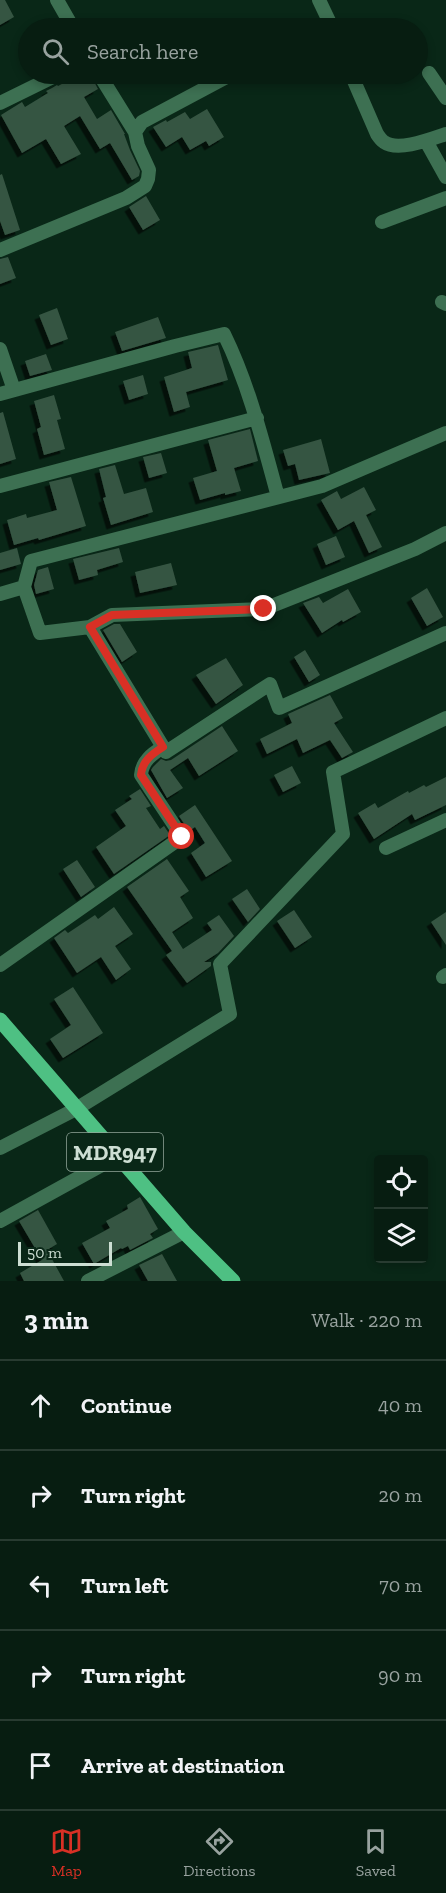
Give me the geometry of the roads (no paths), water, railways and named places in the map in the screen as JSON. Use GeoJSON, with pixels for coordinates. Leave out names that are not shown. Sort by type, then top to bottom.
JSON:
{"type":"FeatureCollection","features":[{"type":"Feature","properties":{"kind":"main road","name":"MDR947"},"geometry":{"type":"LineString","coordinates":[[0,1020],[184,1232],[233,1281]]}},
{"type":"Feature","properties":{"kind":"street"},"geometry":{"type":"LineString","coordinates":[[57,0],[67,18]]}},
{"type":"Feature","properties":{"kind":"street"},"geometry":{"type":"LineString","coordinates":[[319,0],[327,18]]}},
{"type":"Feature","properties":{"kind":"street"},"geometry":{"type":"LineString","coordinates":[[429,73],[446,98]]}},
{"type":"Feature","properties":{"kind":"street"},"geometry":{"type":"LineString","coordinates":[[0,103],[39,84]]}},
{"type":"Feature","properties":{"kind":"street"},"geometry":{"type":"LineString","coordinates":[[0,249],[126,198],[145,186],[149,170],[138,146],[135,132],[105,84]]}},
{"type":"Feature","properties":{"kind":"street"},"geometry":{"type":"LineString","coordinates":[[135,132],[142,122],[213,84]]}},
{"type":"Feature","properties":{"kind":"street"},"geometry":{"type":"LineString","coordinates":[[355,84],[377,134],[384,142],[398,146],[426,141],[446,134]]}},
{"type":"Feature","properties":{"kind":"street"},"geometry":{"type":"LineString","coordinates":[[426,141],[446,177]]}},
{"type":"Feature","properties":{"kind":"street"},"geometry":{"type":"LineString","coordinates":[[382,222],[446,198]]}},
{"type":"Feature","properties":{"kind":"street"},"geometry":{"type":"LineString","coordinates":[[0,394],[224,334],[257,418],[278,497]]}},
{"type":"Feature","properties":{"kind":"street"},"geometry":{"type":"LineString","coordinates":[[0,349],[14,390]]}},
{"type":"Feature","properties":{"kind":"street"},"geometry":{"type":"LineString","coordinates":[[0,486],[257,418]]}},
{"type":"Feature","properties":{"kind":"street"},"geometry":{"type":"LineString","coordinates":[[446,433],[322,486],[31,561],[24,587],[40,633],[90,627],[112,615],[264,609],[415,549],[446,533]]}},
{"type":"Feature","properties":{"kind":"street"},"geometry":{"type":"LineString","coordinates":[[0,594],[24,587]]}},
{"type":"Feature","properties":{"kind":"street"},"geometry":{"type":"LineString","coordinates":[[90,627],[166,752],[270,684],[279,708],[446,633]]}},
{"type":"Feature","properties":{"kind":"street"},"geometry":{"type":"LineString","coordinates":[[0,1148],[76,1108],[230,1014],[220,964],[343,834],[333,772],[446,718]]}},
{"type":"Feature","properties":{"kind":"street"},"geometry":{"type":"LineString","coordinates":[[0,965],[182,837],[141,775],[141,768],[150,756],[163,747]]}},
{"type":"Feature","properties":{"kind":"street"},"geometry":{"type":"LineString","coordinates":[[386,848],[446,820]]}},
{"type":"Feature","properties":{"kind":"street"},"geometry":{"type":"LineString","coordinates":[[0,1221],[118,1156]]}},
{"type":"Feature","properties":{"kind":"street"},"geometry":{"type":"LineString","coordinates":[[88,1281],[184,1232]]}}]}
